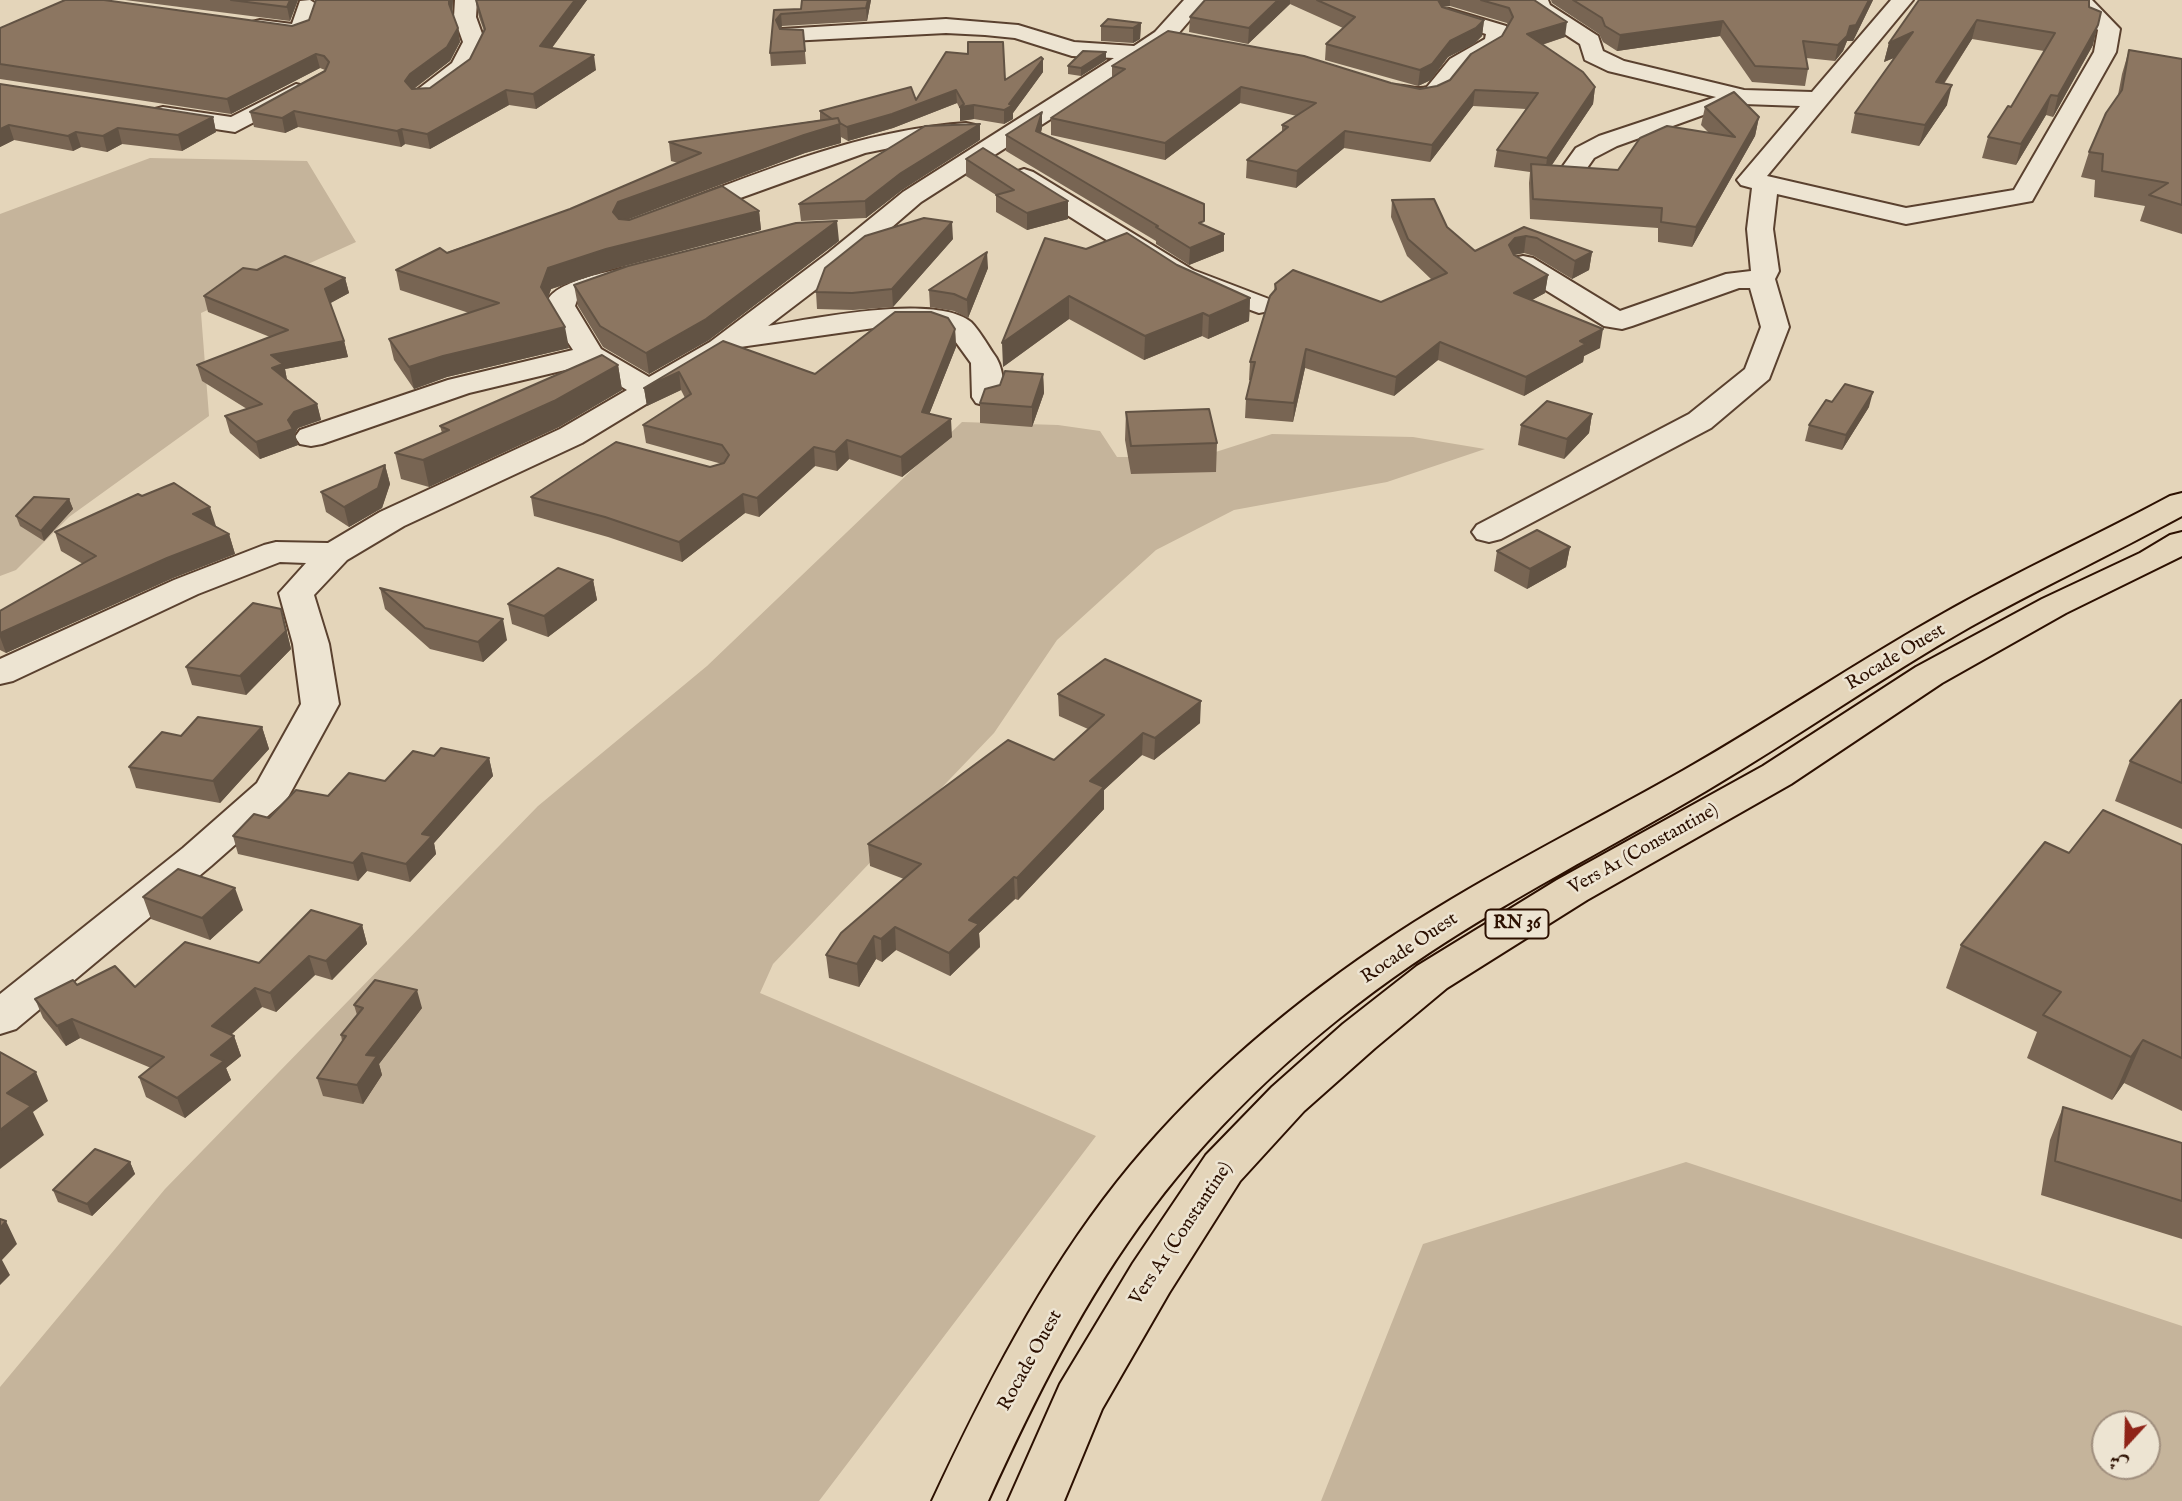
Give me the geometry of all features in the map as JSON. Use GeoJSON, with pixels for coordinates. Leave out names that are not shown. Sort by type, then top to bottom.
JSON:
{"type":"FeatureCollection","features":[{"type":"Feature","properties":{"kind":"highway","name":"Rocade Ouest"},"geometry":{"type":"LineString","coordinates":[[960,1501],[987,1441],[1064,1302],[1121,1214],[1163,1160],[1255,1064],[1394,957],[1539,866],[1708,773],[1960,619],[2101,548],[2182,502]]}},
{"type":"Feature","properties":{"kind":"highway","name":"Vers A1 (Constantine)"},"geometry":{"type":"LineString","coordinates":[[1036,1501],[1079,1400],[1150,1278],[1223,1168],[1288,1099],[1359,1036],[1444,970],[1572,890],[1777,775],[1929,676],[2054,606],[2152,560],[2182,542]]}},
{"type":"Feature","properties":{"kind":"street"},"geometry":{"type":"LineString","coordinates":[[423,96],[462,67],[474,42],[465,17],[466,0]]}},
{"type":"Feature","properties":{"kind":"street"},"geometry":{"type":"LineString","coordinates":[[0,1018],[197,857],[273,790],[320,704],[312,643],[296,593],[335,553],[392,519],[571,436],[733,339],[912,197],[996,143],[1164,43],[1196,0]]}},
{"type":"Feature","properties":{"kind":"street"},"geometry":{"type":"LineString","coordinates":[[1537,0],[1542,9],[1590,41],[1593,55],[1616,66],[1744,97],[1818,99]]}},
{"type":"Feature","properties":{"kind":"street"},"geometry":{"type":"LineString","coordinates":[[1902,0],[1750,180],[1906,216],[2023,196],[2105,52],[2109,29],[2080,0]]}},
{"type":"Feature","properties":{"kind":"street"},"geometry":{"type":"LineString","coordinates":[[235,24],[296,31],[302,28],[308,6]]}},
{"type":"Feature","properties":{"kind":"street"},"geometry":{"type":"LineString","coordinates":[[1381,85],[1407,94],[1429,95],[1442,88],[1449,71],[1463,60],[1487,50],[1497,39],[1498,31],[1449,15]]}},
{"type":"Feature","properties":{"kind":"street"},"geometry":{"type":"LineString","coordinates":[[790,34],[946,26],[1018,32],[1072,49],[1164,43]]}},
{"type":"Feature","properties":{"kind":"street"},"geometry":{"type":"LineString","coordinates":[[138,110],[235,125],[319,78]]}},
{"type":"Feature","properties":{"kind":"street"},"geometry":{"type":"LineString","coordinates":[[1571,173],[1585,153],[1608,141],[1698,109],[1744,97]]}},
{"type":"Feature","properties":{"kind":"street"},"geometry":{"type":"LineString","coordinates":[[656,221],[815,161],[908,134],[974,130],[1183,276],[1259,305]]}},
{"type":"Feature","properties":{"kind":"street"},"geometry":{"type":"LineString","coordinates":[[1489,532],[1700,421],[1758,373],[1775,327],[1761,279],[1765,271],[1760,229],[1765,183]]}},
{"type":"Feature","properties":{"kind":"street"},"geometry":{"type":"LineString","coordinates":[[834,230],[874,229]]}},
{"type":"Feature","properties":{"kind":"street"},"geometry":{"type":"LineString","coordinates":[[1523,264],[1614,320],[1736,280],[1761,279]]}},
{"type":"Feature","properties":{"kind":"street"},"geometry":{"type":"LineString","coordinates":[[644,271],[562,297],[561,306],[590,355],[649,390]]}},
{"type":"Feature","properties":{"kind":"street"},"geometry":{"type":"LineString","coordinates":[[733,339],[881,318],[936,318],[960,328],[986,363],[987,397]]}},
{"type":"Feature","properties":{"kind":"street"},"geometry":{"type":"LineString","coordinates":[[311,437],[459,386],[590,355]]}},
{"type":"Feature","properties":{"kind":"street"},"geometry":{"type":"LineString","coordinates":[[571,436],[610,446]]}},
{"type":"Feature","properties":{"kind":"street"},"geometry":{"type":"LineString","coordinates":[[0,673],[186,587],[276,552],[335,553]]}},
{"type":"Feature","properties":{"kind":"shaded area"},"geometry":{"type":"Polygon","coordinates":[[[150,158],[307,161],[356,242],[201,313],[209,416],[69,517],[16,570],[0,576],[0,214],[150,158]]]}},
{"type":"Feature","properties":{"kind":"shaded area"},"geometry":{"type":"Polygon","coordinates":[[[962,422],[1058,425],[1100,431],[1117,457],[1200,457],[1272,434],[1413,437],[1485,449],[1387,482],[1234,510],[1156,550],[1057,640],[994,733],[773,964],[760,993],[1096,1136],[819,1501],[0,1501],[0,1387],[165,1189],[538,806],[707,666],[962,422]]]}},
{"type":"Feature","properties":{"kind":"shaded area"},"geometry":{"type":"Polygon","coordinates":[[[1686,1162],[2182,1326],[2182,1501],[1321,1501],[1423,1244],[1686,1162]]]}},
{"type":"Feature","properties":{"kind":"building"},"geometry":{"type":"Polygon","coordinates":[[[65,0],[104,0],[292,26],[309,20],[316,0],[449,0],[458,28],[447,47],[410,74],[405,81],[412,89],[430,88],[470,59],[485,29],[476,0],[575,0],[540,46],[594,55],[533,94],[506,90],[427,134],[402,129],[397,131],[294,111],[282,118],[250,112],[325,71],[329,62],[324,56],[316,54],[227,99],[0,64],[0,28],[65,0]]]}},
{"type":"Feature","properties":{"kind":"building"},"geometry":{"type":"Polygon","coordinates":[[[231,0],[290,0],[287,7],[231,0]]]}},
{"type":"Feature","properties":{"kind":"building"},"geometry":{"type":"Polygon","coordinates":[[[802,0],[868,0],[866,8],[781,14],[776,20],[780,29],[803,30],[805,51],[770,53],[774,10],[801,9],[802,0]]]}},
{"type":"Feature","properties":{"kind":"building"},"geometry":{"type":"Polygon","coordinates":[[[1205,0],[1278,0],[1249,28],[1190,17],[1205,0]]]}},
{"type":"Feature","properties":{"kind":"building"},"geometry":{"type":"Polygon","coordinates":[[[1317,0],[1438,0],[1442,7],[1484,20],[1476,28],[1450,41],[1432,64],[1420,70],[1326,44],[1355,17],[1317,0]]]}},
{"type":"Feature","properties":{"kind":"building"},"geometry":{"type":"Polygon","coordinates":[[[1481,0],[1534,0],[1567,22],[1527,34],[1583,72],[1595,87],[1547,158],[1497,150],[1538,93],[1475,90],[1432,145],[1345,131],[1297,171],[1247,160],[1288,127],[1282,125],[1316,103],[1241,87],[1165,143],[1051,118],[1125,69],[1112,66],[1168,31],[1304,56],[1391,83],[1420,89],[1437,86],[1450,80],[1471,54],[1502,36],[1513,17],[1509,8],[1481,0]]]}},
{"type":"Feature","properties":{"kind":"building"},"geometry":{"type":"Polygon","coordinates":[[[1573,0],[1869,0],[1856,25],[1850,26],[1847,36],[1838,45],[1803,41],[1808,69],[1755,66],[1723,21],[1620,35],[1605,26],[1602,18],[1573,0]]]}},
{"type":"Feature","properties":{"kind":"building"},"geometry":{"type":"Polygon","coordinates":[[[1919,0],[2089,0],[2089,7],[2101,12],[2098,25],[2058,96],[2051,95],[2021,144],[1988,137],[2008,106],[2011,107],[2055,33],[1977,20],[1936,82],[1952,85],[1925,125],[1855,113],[1913,32],[1889,43],[1919,0]]]}},
{"type":"Feature","properties":{"kind":"building"},"geometry":{"type":"Polygon","coordinates":[[[1108,19],[1141,23],[1133,28],[1101,26],[1108,19]]]}},
{"type":"Feature","properties":{"kind":"building"},"geometry":{"type":"Polygon","coordinates":[[[968,42],[1003,42],[1005,80],[1041,57],[1043,59],[1009,104],[1013,105],[1004,110],[974,105],[960,107],[964,104],[956,90],[892,114],[847,127],[840,123],[838,118],[832,119],[820,111],[911,87],[916,100],[946,52],[968,54],[968,42]]]}},
{"type":"Feature","properties":{"kind":"building"},"geometry":{"type":"Polygon","coordinates":[[[2129,50],[2182,59],[2182,205],[2149,195],[2168,183],[2102,171],[2103,154],[2089,152],[2106,113],[2122,90],[2129,50]]]}},
{"type":"Feature","properties":{"kind":"building"},"geometry":{"type":"Polygon","coordinates":[[[1083,51],[1106,52],[1081,68],[1068,66],[1083,51]]]}},
{"type":"Feature","properties":{"kind":"building"},"geometry":{"type":"Polygon","coordinates":[[[0,84],[213,117],[178,135],[118,128],[103,136],[76,132],[68,136],[9,125],[0,129],[0,84]]]}},
{"type":"Feature","properties":{"kind":"building"},"geometry":{"type":"Polygon","coordinates":[[[1734,92],[1759,117],[1696,227],[1661,222],[1662,208],[1533,199],[1531,164],[1618,170],[1640,138],[1667,126],[1735,137],[1705,107],[1734,92]]]}},
{"type":"Feature","properties":{"kind":"building"},"geometry":{"type":"Polygon","coordinates":[[[1042,112],[1036,131],[1204,204],[1204,221],[1199,223],[1224,234],[1190,248],[1006,135],[1042,112]]]}},
{"type":"Feature","properties":{"kind":"building"},"geometry":{"type":"Polygon","coordinates":[[[838,118],[840,124],[618,202],[613,212],[619,219],[629,220],[722,186],[759,211],[606,249],[548,268],[541,287],[565,327],[443,356],[409,367],[389,339],[499,303],[396,270],[440,248],[447,253],[570,209],[701,153],[669,142],[838,118]]]}},
{"type":"Feature","properties":{"kind":"building"},"geometry":{"type":"Polygon","coordinates":[[[980,124],[901,173],[865,201],[799,204],[925,126],[980,124]]]}},
{"type":"Feature","properties":{"kind":"building"},"geometry":{"type":"Polygon","coordinates":[[[983,148],[1068,201],[1027,213],[996,195],[1014,190],[966,159],[983,148]]]}},
{"type":"Feature","properties":{"kind":"building"},"geometry":{"type":"Polygon","coordinates":[[[1434,199],[1447,227],[1475,251],[1524,227],[1592,252],[1575,261],[1537,238],[1526,236],[1515,238],[1509,245],[1514,255],[1548,275],[1514,293],[1603,329],[1580,341],[1586,344],[1526,377],[1440,342],[1396,377],[1306,349],[1294,403],[1246,399],[1255,362],[1250,362],[1270,296],[1276,289],[1275,284],[1293,270],[1381,302],[1447,273],[1408,239],[1392,200],[1434,199]]]}},
{"type":"Feature","properties":{"kind":"building"},"geometry":{"type":"Polygon","coordinates":[[[924,218],[952,222],[892,289],[852,293],[816,292],[825,268],[865,236],[924,218]]]}},
{"type":"Feature","properties":{"kind":"building"},"geometry":{"type":"Polygon","coordinates":[[[837,221],[706,319],[646,353],[600,326],[574,285],[628,266],[796,223],[837,221]]]}},
{"type":"Feature","properties":{"kind":"building"},"geometry":{"type":"Polygon","coordinates":[[[1127,233],[1177,265],[1250,298],[1209,316],[1203,313],[1145,336],[1069,296],[1002,343],[1045,238],[1086,249],[1127,233]]]}},
{"type":"Feature","properties":{"kind":"building"},"geometry":{"type":"Polygon","coordinates":[[[987,252],[967,300],[954,294],[929,290],[987,252]]]}},
{"type":"Feature","properties":{"kind":"building"},"geometry":{"type":"Polygon","coordinates":[[[285,256],[345,278],[325,289],[344,341],[271,355],[283,364],[272,368],[317,404],[294,412],[288,420],[293,429],[256,442],[225,416],[262,404],[197,365],[288,330],[204,296],[243,268],[257,270],[285,256]]]}},
{"type":"Feature","properties":{"kind":"building"},"geometry":{"type":"Polygon","coordinates":[[[895,312],[931,312],[948,318],[955,329],[922,412],[951,419],[901,457],[847,440],[835,452],[814,447],[757,498],[743,494],[679,542],[605,517],[531,497],[616,442],[710,467],[724,463],[729,455],[722,445],[643,425],[691,394],[679,372],[644,388],[723,341],[815,374],[895,312]]]}},
{"type":"Feature","properties":{"kind":"building"},"geometry":{"type":"Polygon","coordinates":[[[602,355],[618,365],[554,401],[423,460],[395,453],[449,430],[440,426],[602,355]]]}},
{"type":"Feature","properties":{"kind":"building"},"geometry":{"type":"Polygon","coordinates":[[[1005,371],[1043,374],[1032,407],[980,403],[985,389],[1000,385],[1005,371]]]}},
{"type":"Feature","properties":{"kind":"building"},"geometry":{"type":"Polygon","coordinates":[[[1845,384],[1873,392],[1846,435],[1809,425],[1826,400],[1832,402],[1845,384]]]}},
{"type":"Feature","properties":{"kind":"building"},"geometry":{"type":"Polygon","coordinates":[[[1547,401],[1592,414],[1567,439],[1521,425],[1547,401]]]}},
{"type":"Feature","properties":{"kind":"building"},"geometry":{"type":"Polygon","coordinates":[[[1209,409],[1217,443],[1131,446],[1126,412],[1209,409]]]}},
{"type":"Feature","properties":{"kind":"building"},"geometry":{"type":"Polygon","coordinates":[[[385,465],[378,488],[344,507],[321,492],[385,465]]]}},
{"type":"Feature","properties":{"kind":"building"},"geometry":{"type":"Polygon","coordinates":[[[174,483],[210,507],[193,514],[229,534],[167,558],[0,633],[0,611],[96,556],[55,532],[138,494],[142,496],[174,483]]]}},
{"type":"Feature","properties":{"kind":"building"},"geometry":{"type":"Polygon","coordinates":[[[34,497],[69,499],[41,531],[16,516],[34,497]]]}},
{"type":"Feature","properties":{"kind":"building"},"geometry":{"type":"Polygon","coordinates":[[[1537,530],[1570,547],[1530,569],[1497,551],[1537,530]]]}},
{"type":"Feature","properties":{"kind":"building"},"geometry":{"type":"Polygon","coordinates":[[[558,568],[593,580],[544,616],[508,604],[558,568]]]}},
{"type":"Feature","properties":{"kind":"building"},"geometry":{"type":"Polygon","coordinates":[[[380,588],[503,619],[478,642],[425,628],[380,588]]]}},
{"type":"Feature","properties":{"kind":"building"},"geometry":{"type":"Polygon","coordinates":[[[253,603],[281,609],[286,631],[240,676],[186,667],[253,603]]]}},
{"type":"Feature","properties":{"kind":"building"},"geometry":{"type":"Polygon","coordinates":[[[1105,659],[1201,701],[1155,738],[1143,733],[1090,781],[1104,787],[1017,878],[1014,877],[969,920],[979,924],[949,953],[895,927],[881,939],[874,936],[857,964],[826,955],[841,933],[921,864],[868,844],[1008,740],[1054,760],[1104,715],[1058,694],[1105,659]]]}},
{"type":"Feature","properties":{"kind":"building"},"geometry":{"type":"Polygon","coordinates":[[[2182,700],[2182,783],[2130,761],[2182,700]]]}},
{"type":"Feature","properties":{"kind":"building"},"geometry":{"type":"Polygon","coordinates":[[[198,717],[262,727],[213,781],[129,767],[162,732],[181,736],[198,717]]]}},
{"type":"Feature","properties":{"kind":"building"},"geometry":{"type":"Polygon","coordinates":[[[441,748],[489,758],[422,834],[432,836],[406,864],[362,853],[353,863],[233,836],[254,814],[269,818],[296,790],[328,796],[349,773],[385,781],[413,751],[434,756],[441,748]]]}},
{"type":"Feature","properties":{"kind":"building"},"geometry":{"type":"Polygon","coordinates":[[[2103,810],[2182,845],[2182,1058],[2143,1040],[2131,1057],[2043,1015],[2061,992],[1961,945],[2045,842],[2069,853],[2103,810]]]}},
{"type":"Feature","properties":{"kind":"building"},"geometry":{"type":"Polygon","coordinates":[[[178,869],[235,888],[202,918],[143,897],[178,869]]]}},
{"type":"Feature","properties":{"kind":"building"},"geometry":{"type":"Polygon","coordinates":[[[311,910],[362,925],[326,961],[309,956],[270,993],[255,988],[212,1026],[234,1036],[211,1055],[224,1061],[177,1098],[139,1077],[164,1057],[72,1019],[57,1026],[35,999],[73,980],[77,985],[115,966],[135,987],[185,942],[259,963],[311,910]]]}},
{"type":"Feature","properties":{"kind":"building"},"geometry":{"type":"Polygon","coordinates":[[[375,980],[417,990],[366,1055],[377,1056],[357,1085],[317,1078],[346,1036],[341,1035],[363,1008],[354,1005],[375,980]]]}},
{"type":"Feature","properties":{"kind":"building"},"geometry":{"type":"Polygon","coordinates":[[[0,1052],[36,1072],[7,1093],[31,1106],[0,1130],[0,1052]]]}},
{"type":"Feature","properties":{"kind":"building"},"geometry":{"type":"Polygon","coordinates":[[[2063,1107],[2182,1143],[2182,1201],[2055,1161],[2063,1107]]]}},
{"type":"Feature","properties":{"kind":"building"},"geometry":{"type":"Polygon","coordinates":[[[95,1149],[130,1162],[87,1204],[53,1190],[95,1149]]]}}]}
